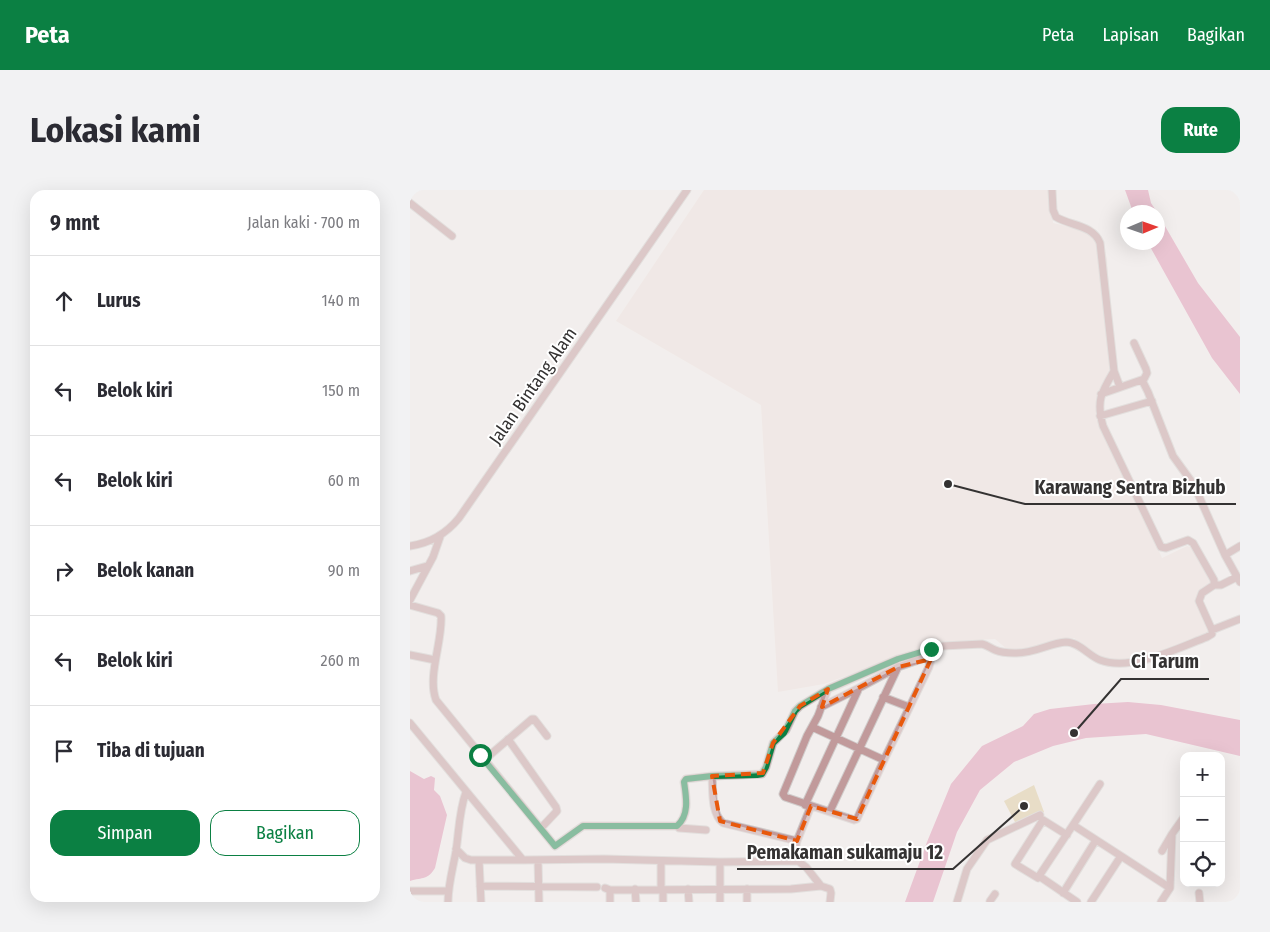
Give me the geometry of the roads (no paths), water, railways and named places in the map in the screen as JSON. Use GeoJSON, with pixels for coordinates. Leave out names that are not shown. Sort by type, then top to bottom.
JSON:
{"type":"FeatureCollection","features":[{"type":"Feature","properties":{"kind":"street","name":"Jalan Bintang Alam"},"geometry":{"type":"LineString","coordinates":[[410,600],[437,548],[440,537],[459,518],[687,190]]}},
{"type":"Feature","properties":{"kind":"street"},"geometry":{"type":"LineString","coordinates":[[1052,190],[1053,210],[1056,217],[1094,232],[1100,243],[1114,371],[1120,387]]}},
{"type":"Feature","properties":{"kind":"street"},"geometry":{"type":"LineString","coordinates":[[411,205],[452,236]]}},
{"type":"Feature","properties":{"kind":"street"},"geometry":{"type":"LineString","coordinates":[[1101,394],[1142,380],[1147,373],[1134,344]]}},
{"type":"Feature","properties":{"kind":"street"},"geometry":{"type":"LineString","coordinates":[[1114,371],[1101,394],[1099,405],[1103,426],[1161,547],[1166,548],[1185,540],[1190,541],[1214,580],[1214,585]]}},
{"type":"Feature","properties":{"kind":"street"},"geometry":{"type":"LineString","coordinates":[[677,826],[681,823],[686,812],[684,782],[686,779],[762,774],[773,743],[784,733],[795,711],[800,706],[828,689],[898,659],[943,646],[982,644],[996,650],[1013,653],[1040,650],[1057,643],[1068,642],[1101,661],[1135,662],[1151,659],[1212,634],[1199,601],[1202,593],[1214,585],[1239,580],[1225,555],[1194,484],[1173,456],[1142,380]]}},
{"type":"Feature","properties":{"kind":"street"},"geometry":{"type":"LineString","coordinates":[[1100,416],[1152,401]]}},
{"type":"Feature","properties":{"kind":"street"},"geometry":{"type":"LineString","coordinates":[[410,546],[440,537]]}},
{"type":"Feature","properties":{"kind":"street"},"geometry":{"type":"LineString","coordinates":[[1225,555],[1240,546]]}},
{"type":"Feature","properties":{"kind":"street"},"geometry":{"type":"LineString","coordinates":[[410,571],[427,566]]}},
{"type":"Feature","properties":{"kind":"street"},"geometry":{"type":"LineString","coordinates":[[410,605],[438,613],[441,616],[434,693],[436,700],[555,846],[580,827],[677,826],[679,828],[706,830]]}},
{"type":"Feature","properties":{"kind":"street"},"geometry":{"type":"LineString","coordinates":[[1212,630],[1240,620]]}},
{"type":"Feature","properties":{"kind":"street"},"geometry":{"type":"LineString","coordinates":[[410,656],[436,660]]}},
{"type":"Feature","properties":{"kind":"street"},"geometry":{"type":"LineString","coordinates":[[821,708],[898,667],[924,658],[931,658],[932,661],[857,818],[852,820],[785,797],[783,794],[828,689]]}},
{"type":"Feature","properties":{"kind":"street"},"geometry":{"type":"LineString","coordinates":[[830,811],[898,667]]}},
{"type":"Feature","properties":{"kind":"street"},"geometry":{"type":"LineString","coordinates":[[793,860],[808,805],[859,688]]}},
{"type":"Feature","properties":{"kind":"street"},"geometry":{"type":"LineString","coordinates":[[883,696],[909,707]]}},
{"type":"Feature","properties":{"kind":"street"},"geometry":{"type":"LineString","coordinates":[[484,760],[533,718],[547,736]]}},
{"type":"Feature","properties":{"kind":"street"},"geometry":{"type":"LineString","coordinates":[[410,723],[461,783],[466,792],[522,860]]}},
{"type":"Feature","properties":{"kind":"street"},"geometry":{"type":"LineString","coordinates":[[812,727],[884,760]]}},
{"type":"Feature","properties":{"kind":"street"},"geometry":{"type":"LineString","coordinates":[[508,739],[556,807],[557,811],[555,814],[541,828]]}},
{"type":"Feature","properties":{"kind":"street"},"geometry":{"type":"LineString","coordinates":[[712,776],[715,810],[720,821],[797,841]]}},
{"type":"Feature","properties":{"kind":"street"},"geometry":{"type":"LineString","coordinates":[[1039,876],[1100,784]]}},
{"type":"Feature","properties":{"kind":"street"},"geometry":{"type":"LineString","coordinates":[[448,902],[448,891],[462,803],[466,792]]}},
{"type":"Feature","properties":{"kind":"street"},"geometry":{"type":"LineString","coordinates":[[957,902],[966,869],[987,840],[1040,814]]}},
{"type":"Feature","properties":{"kind":"street"},"geometry":{"type":"LineString","coordinates":[[1067,835],[1043,820],[1015,864],[1038,878],[1039,876],[1077,902]]}},
{"type":"Feature","properties":{"kind":"street"},"geometry":{"type":"LineString","coordinates":[[1171,857],[1159,849],[1180,823]]}},
{"type":"Feature","properties":{"kind":"street"},"geometry":{"type":"LineString","coordinates":[[1073,825],[1170,888]]}},
{"type":"Feature","properties":{"kind":"street"},"geometry":{"type":"LineString","coordinates":[[1161,902],[1170,888],[1172,834]]}},
{"type":"Feature","properties":{"kind":"street"},"geometry":{"type":"LineString","coordinates":[[1063,892],[1096,840]]}},
{"type":"Feature","properties":{"kind":"street"},"geometry":{"type":"LineString","coordinates":[[456,849],[464,858],[471,860],[661,860],[720,862],[793,860],[803,863],[821,886]]}},
{"type":"Feature","properties":{"kind":"street"},"geometry":{"type":"LineString","coordinates":[[1091,902],[1121,856]]}},
{"type":"Feature","properties":{"kind":"street"},"geometry":{"type":"LineString","coordinates":[[479,860],[481,902]]}},
{"type":"Feature","properties":{"kind":"street"},"geometry":{"type":"LineString","coordinates":[[538,860],[539,902]]}},
{"type":"Feature","properties":{"kind":"street"},"geometry":{"type":"LineString","coordinates":[[661,860],[663,902]]}},
{"type":"Feature","properties":{"kind":"street"},"geometry":{"type":"LineString","coordinates":[[720,862],[720,902]]}},
{"type":"Feature","properties":{"kind":"street"},"geometry":{"type":"LineString","coordinates":[[480,886],[662,890],[791,890],[821,886],[830,889],[830,902]]}},
{"type":"Feature","properties":{"kind":"street"},"geometry":{"type":"LineString","coordinates":[[604,889],[610,902]]}},
{"type":"Feature","properties":{"kind":"street"},"geometry":{"type":"LineString","coordinates":[[636,889],[636,902]]}},
{"type":"Feature","properties":{"kind":"street"},"geometry":{"type":"LineString","coordinates":[[747,889],[747,902]]}},
{"type":"Feature","properties":{"kind":"street"},"geometry":{"type":"LineString","coordinates":[[688,890],[689,902]]}},
{"type":"Feature","properties":{"kind":"street"},"geometry":{"type":"LineString","coordinates":[[410,892],[448,891]]}},
{"type":"Feature","properties":{"kind":"street"},"geometry":{"type":"LineString","coordinates":[[1199,892],[1200,902]]}},
{"type":"Feature","properties":{"kind":"street"},"geometry":{"type":"LineString","coordinates":[[990,902],[994,894]]}},
{"type":"Feature","properties":{"kind":"place","name":"Karawang Sentra Bizhub"},"geometry":{"type":"Point","coordinates":[948,484]}},
{"type":"Feature","properties":{"kind":"place","name":"Ci Tarum"},"geometry":{"type":"Point","coordinates":[1074,733]}},
{"type":"Feature","properties":{"kind":"place","name":"Pemakaman sukamaju 12"},"geometry":{"type":"Point","coordinates":[1024,806]}}]}
